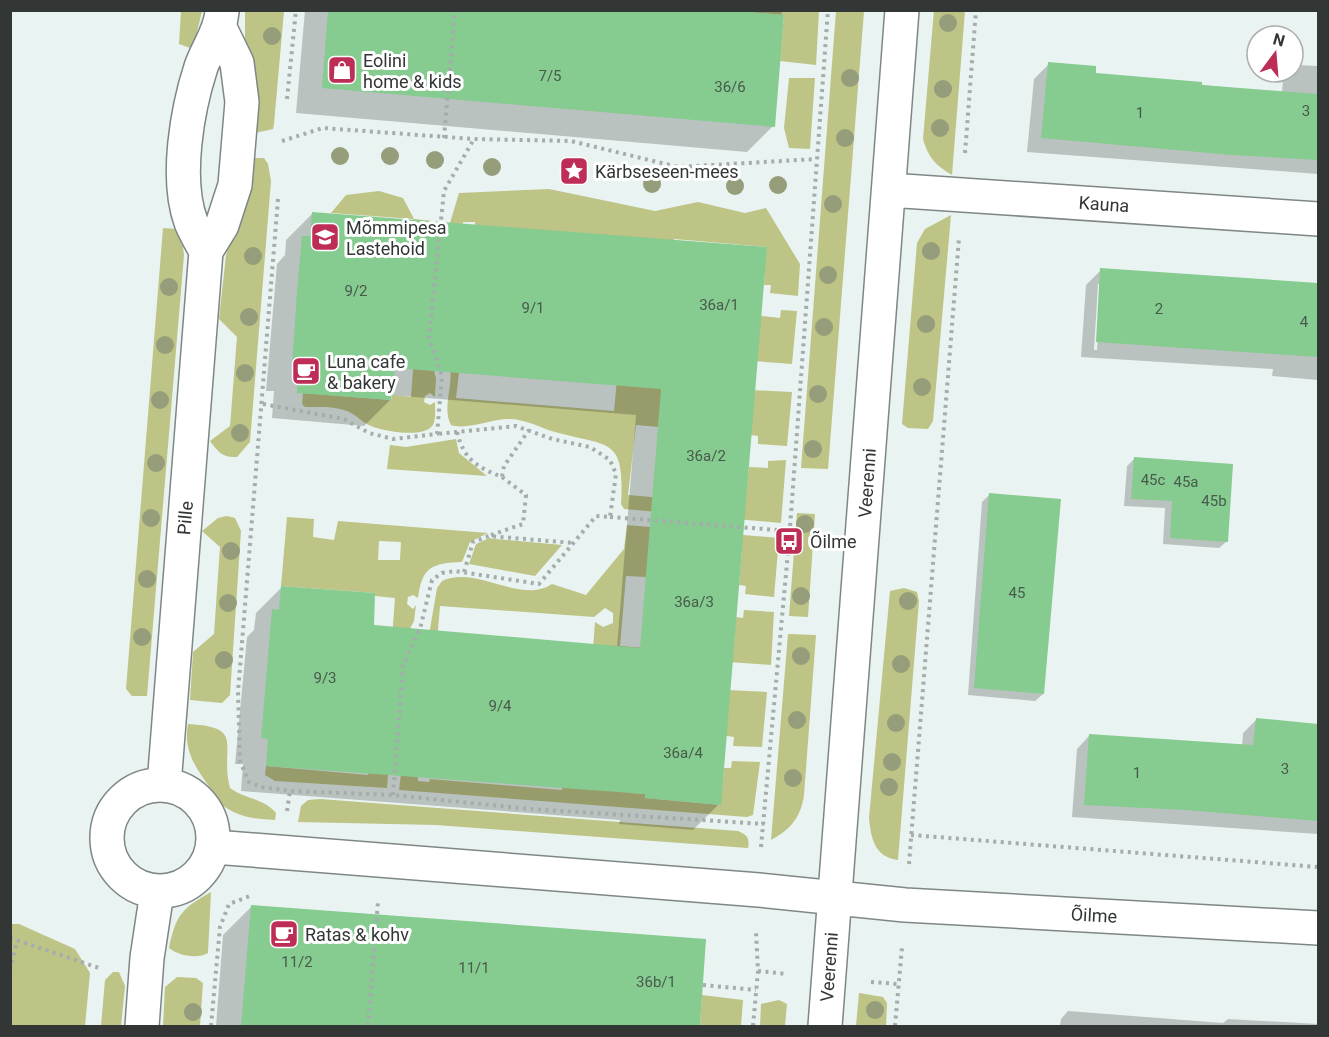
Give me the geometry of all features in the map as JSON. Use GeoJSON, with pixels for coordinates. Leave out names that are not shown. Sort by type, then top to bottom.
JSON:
{"type":"FeatureCollection","features":[{"type":"Feature","properties":{"kind":"street","name":"Veerenni"},"geometry":{"type":"LineString","coordinates":[[825,1026],[902,10]]}},
{"type":"Feature","properties":{"kind":"street","name":"Pille"},"geometry":{"type":"LineString","coordinates":[[206,251],[191,222],[183,184],[191,100],[202,64],[221,19]]}},
{"type":"Feature","properties":{"kind":"street","name":"Pille"},"geometry":{"type":"LineString","coordinates":[[164,785],[206,251],[222,225],[235,185],[242,102],[237,63],[221,19]]}},
{"type":"Feature","properties":{"kind":"street","name":"Kauna"},"geometry":{"type":"LineString","coordinates":[[889,190],[1318,219]]}},
{"type":"Feature","properties":{"kind":"street"},"geometry":{"type":"LineString","coordinates":[[164,785],[181,789],[196,798],[207,812],[213,829],[213,847],[209,862],[200,875],[188,885],[173,891],[157,892],[140,889],[126,880],[115,867],[108,852],[106,835],[110,819],[118,804],[131,793],[147,786],[164,785]]}},
{"type":"Feature","properties":{"kind":"street","name":"Õilme"},"geometry":{"type":"LineString","coordinates":[[213,847],[905,905],[1318,928]]}},
{"type":"Feature","properties":{"kind":"street"},"geometry":{"type":"LineString","coordinates":[[142,1026],[147,958],[157,892]]}},
{"type":"Feature","properties":{"kind":"path"},"geometry":{"type":"LineString","coordinates":[[286,106],[296,10]]}},
{"type":"Feature","properties":{"kind":"path"},"geometry":{"type":"LineString","coordinates":[[444,138],[455,10]]}},
{"type":"Feature","properties":{"kind":"path"},"geometry":{"type":"LineString","coordinates":[[761,848],[790,531],[828,10]]}},
{"type":"Feature","properties":{"kind":"path"},"geometry":{"type":"LineString","coordinates":[[895,1026],[976,10]]}},
{"type":"Feature","properties":{"kind":"path"},"geometry":{"type":"LineString","coordinates":[[282,141],[323,128],[444,138],[571,141],[678,167],[816,159]]}},
{"type":"Feature","properties":{"kind":"path"},"geometry":{"type":"LineString","coordinates":[[281,152],[284,130]]}},
{"type":"Feature","properties":{"kind":"path"},"geometry":{"type":"LineString","coordinates":[[437,434],[442,376],[429,337],[444,191],[474,139]]}},
{"type":"Feature","properties":{"kind":"path"},"geometry":{"type":"LineString","coordinates":[[278,196],[238,692],[240,761],[249,782],[261,787],[290,791],[393,795],[530,809],[764,824]]}},
{"type":"Feature","properties":{"kind":"path"},"geometry":{"type":"LineString","coordinates":[[263,404],[344,418],[369,433],[393,439],[516,426],[590,447],[610,460],[616,474],[610,517]]}},
{"type":"Feature","properties":{"kind":"path"},"geometry":{"type":"LineString","coordinates":[[502,477],[504,466],[529,430]]}},
{"type":"Feature","properties":{"kind":"path"},"geometry":{"type":"LineString","coordinates":[[457,431],[462,452],[466,456],[476,462],[484,472],[502,477],[526,495],[523,524],[473,542],[464,572]]}},
{"type":"Feature","properties":{"kind":"path"},"geometry":{"type":"LineString","coordinates":[[393,795],[403,666],[422,625],[432,580],[442,573],[464,572],[539,585],[596,516],[790,531]]}},
{"type":"Feature","properties":{"kind":"path"},"geometry":{"type":"LineString","coordinates":[[489,536],[574,543]]}},
{"type":"Feature","properties":{"kind":"path"},"geometry":{"type":"LineString","coordinates":[[911,834],[1318,867]]}},
{"type":"Feature","properties":{"kind":"path"},"geometry":{"type":"LineString","coordinates":[[212,1026],[220,927],[229,904],[246,896],[258,896]]}},
{"type":"Feature","properties":{"kind":"path"},"geometry":{"type":"LineString","coordinates":[[368,1026],[378,902]]}},
{"type":"Feature","properties":{"kind":"path"},"geometry":{"type":"LineString","coordinates":[[753,1026],[758,970],[757,928]]}},
{"type":"Feature","properties":{"kind":"path"},"geometry":{"type":"LineString","coordinates":[[10,938],[99,968]]}},
{"type":"Feature","properties":{"kind":"path"},"geometry":{"type":"LineString","coordinates":[[10,970],[17,940]]}},
{"type":"Feature","properties":{"kind":"path"},"geometry":{"type":"LineString","coordinates":[[758,970],[788,974]]}},
{"type":"Feature","properties":{"kind":"path"},"geometry":{"type":"LineString","coordinates":[[868,982],[898,984]]}},
{"type":"Feature","properties":{"kind":"path"},"geometry":{"type":"LineString","coordinates":[[703,986],[756,990]]}},
{"type":"Feature","properties":{"kind":"green space"},"geometry":{"type":"Polygon","coordinates":[[[934,10],[965,11],[952,175],[933,160],[923,139],[934,10]]]}},
{"type":"Feature","properties":{"kind":"green space"},"geometry":{"type":"Polygon","coordinates":[[[181,11],[202,11],[193,49],[179,44],[181,11]]]}},
{"type":"Feature","properties":{"kind":"green space"},"geometry":{"type":"Polygon","coordinates":[[[245,11],[284,11],[273,129],[255,133],[249,55],[245,39],[245,11]]]}},
{"type":"Feature","properties":{"kind":"green space"},"geometry":{"type":"Polygon","coordinates":[[[730,11],[819,11],[816,65],[780,61],[784,15],[730,11]]]}},
{"type":"Feature","properties":{"kind":"green space"},"geometry":{"type":"Polygon","coordinates":[[[836,11],[864,11],[828,469],[801,468],[836,11]]]}},
{"type":"Feature","properties":{"kind":"green space"},"geometry":{"type":"Polygon","coordinates":[[[789,78],[815,78],[810,149],[789,148],[784,128],[789,78]]]}},
{"type":"Feature","properties":{"kind":"green space"},"geometry":{"type":"Polygon","coordinates":[[[254,158],[264,158],[268,164],[271,181],[250,442],[237,457],[232,457],[221,454],[210,441],[230,426],[237,337],[219,319],[226,255],[254,158]]]}},
{"type":"Feature","properties":{"kind":"green space"},"geometry":{"type":"Polygon","coordinates":[[[549,189],[655,211],[698,202],[745,213],[766,208],[800,264],[798,296],[770,293],[771,285],[764,285],[766,247],[674,239],[673,244],[761,316],[780,318],[781,310],[797,311],[792,364],[753,361],[751,390],[792,392],[787,446],[758,444],[758,436],[751,435],[636,425],[628,495],[745,505],[749,467],[768,468],[768,461],[786,460],[781,523],[624,509],[621,504],[620,467],[610,448],[513,419],[464,426],[451,425],[447,412],[450,369],[459,373],[456,398],[614,411],[618,369],[475,226],[475,222],[463,222],[462,236],[446,236],[459,193],[549,189]]]}},
{"type":"Feature","properties":{"kind":"green space"},"geometry":{"type":"Polygon","coordinates":[[[379,191],[403,198],[414,219],[433,221],[406,314],[413,219],[331,213],[346,195],[379,191]]]}},
{"type":"Feature","properties":{"kind":"green space"},"geometry":{"type":"Polygon","coordinates":[[[951,215],[933,421],[928,429],[908,428],[902,424],[917,243],[925,229],[951,215]]]}},
{"type":"Feature","properties":{"kind":"green space"},"geometry":{"type":"Polygon","coordinates":[[[163,228],[176,229],[182,240],[184,255],[147,696],[132,696],[126,689],[163,228]]]}},
{"type":"Feature","properties":{"kind":"green space"},"geometry":{"type":"Polygon","coordinates":[[[425,337],[436,378],[435,397],[430,393],[425,396],[424,402],[430,405],[435,402],[434,423],[428,429],[413,433],[384,430],[368,425],[342,409],[305,407],[302,404],[303,393],[391,400],[392,395],[411,397],[414,356],[425,337]]]}},
{"type":"Feature","properties":{"kind":"green space"},"geometry":{"type":"Polygon","coordinates":[[[456,439],[459,453],[487,476],[387,469],[390,445],[406,447],[456,439]]]}},
{"type":"Feature","properties":{"kind":"green space"},"geometry":{"type":"Polygon","coordinates":[[[797,513],[815,514],[808,617],[789,616],[797,513]]]}},
{"type":"Feature","properties":{"kind":"green space"},"geometry":{"type":"Polygon","coordinates":[[[227,516],[235,518],[241,531],[230,695],[222,703],[190,700],[193,652],[214,634],[220,547],[202,531],[218,518],[227,516]]]}},
{"type":"Feature","properties":{"kind":"green space"},"geometry":{"type":"Polygon","coordinates":[[[287,517],[314,519],[313,537],[334,540],[338,521],[488,533],[470,542],[462,562],[436,566],[426,573],[422,579],[418,598],[413,595],[408,597],[407,604],[413,609],[416,605],[414,621],[401,646],[392,638],[395,598],[375,596],[375,593],[281,586],[287,517]],[[379,541],[378,560],[400,560],[401,542],[379,541]]]}},
{"type":"Feature","properties":{"kind":"green space"},"geometry":{"type":"Polygon","coordinates":[[[627,525],[779,538],[774,597],[745,594],[746,586],[739,585],[742,548],[646,577],[626,576],[620,646],[733,655],[736,617],[743,618],[744,610],[774,612],[771,665],[729,662],[726,690],[767,692],[762,747],[733,746],[734,737],[727,736],[630,793],[645,794],[645,798],[720,805],[724,768],[731,768],[732,761],[760,762],[753,815],[747,817],[399,790],[402,766],[418,767],[418,781],[429,782],[430,779],[562,790],[565,745],[592,662],[595,622],[603,627],[613,623],[613,613],[605,608],[594,617],[440,606],[431,712],[420,648],[430,629],[437,588],[442,581],[455,577],[469,578],[526,590],[540,589],[552,584],[586,595],[624,549],[627,525]]]}},
{"type":"Feature","properties":{"kind":"green space"},"geometry":{"type":"Polygon","coordinates":[[[489,538],[562,545],[535,576],[469,564],[476,544],[489,538]]]}},
{"type":"Feature","properties":{"kind":"green space"},"geometry":{"type":"Polygon","coordinates":[[[904,588],[917,592],[919,601],[898,860],[879,851],[873,840],[869,818],[890,591],[904,588]]]}},
{"type":"Feature","properties":{"kind":"green space"},"geometry":{"type":"Polygon","coordinates":[[[788,634],[816,635],[804,795],[794,822],[771,840],[788,634]]]}},
{"type":"Feature","properties":{"kind":"green space"},"geometry":{"type":"Polygon","coordinates":[[[374,703],[393,705],[387,788],[275,781],[265,775],[266,766],[368,775],[374,703]]]}},
{"type":"Feature","properties":{"kind":"green space"},"geometry":{"type":"Polygon","coordinates":[[[188,724],[218,729],[224,734],[227,741],[227,773],[230,788],[271,808],[276,813],[275,820],[243,816],[231,811],[221,803],[192,759],[187,742],[188,724]]]}},
{"type":"Feature","properties":{"kind":"green space"},"geometry":{"type":"Polygon","coordinates":[[[320,799],[738,831],[747,837],[749,845],[748,848],[436,825],[298,822],[301,806],[308,800],[320,799]]]}},
{"type":"Feature","properties":{"kind":"green space"},"geometry":{"type":"Polygon","coordinates":[[[211,892],[208,953],[188,956],[169,948],[174,928],[181,914],[186,908],[211,892]]]}},
{"type":"Feature","properties":{"kind":"green space"},"geometry":{"type":"Polygon","coordinates":[[[10,924],[19,924],[75,949],[90,973],[85,1026],[11,1026],[10,924]]]}},
{"type":"Feature","properties":{"kind":"green space"},"geometry":{"type":"Polygon","coordinates":[[[113,972],[119,972],[125,986],[121,1026],[101,1026],[105,980],[113,972]]]}},
{"type":"Feature","properties":{"kind":"green space"},"geometry":{"type":"Polygon","coordinates":[[[177,977],[196,978],[203,983],[200,1026],[163,1026],[165,987],[177,977]]]}},
{"type":"Feature","properties":{"kind":"green space"},"geometry":{"type":"Polygon","coordinates":[[[859,993],[883,997],[887,1003],[886,1026],[856,1026],[859,993]]]}},
{"type":"Feature","properties":{"kind":"green space"},"geometry":{"type":"Polygon","coordinates":[[[702,995],[743,1000],[741,1026],[700,1026],[702,995]]]}},
{"type":"Feature","properties":{"kind":"green space"},"geometry":{"type":"Polygon","coordinates":[[[779,1000],[787,1004],[785,1026],[760,1026],[761,1004],[779,1000]]]}},
{"type":"Feature","properties":{"kind":"building"},"geometry":{"type":"Polygon","coordinates":[[[328,10],[730,10],[784,15],[775,127],[322,88],[328,10]]]}},
{"type":"Feature","properties":{"kind":"building"},"geometry":{"type":"Polygon","coordinates":[[[1048,62],[1096,66],[1096,73],[1202,82],[1202,85],[1318,94],[1318,160],[1232,155],[1041,138],[1048,62]]]}},
{"type":"Feature","properties":{"kind":"building"},"geometry":{"type":"Polygon","coordinates":[[[312,212],[767,247],[721,805],[645,798],[645,794],[266,766],[268,739],[261,738],[272,609],[279,610],[281,586],[375,593],[374,625],[640,648],[661,389],[395,368],[391,400],[297,393],[299,365],[292,365],[297,292],[302,236],[310,236],[312,212]]]}},
{"type":"Feature","properties":{"kind":"building"},"geometry":{"type":"Polygon","coordinates":[[[1100,268],[1318,283],[1318,357],[1096,342],[1100,268]]]}},
{"type":"Feature","properties":{"kind":"building"},"geometry":{"type":"Polygon","coordinates":[[[1134,457],[1233,464],[1228,542],[1170,538],[1172,501],[1131,499],[1134,457]]]}},
{"type":"Feature","properties":{"kind":"building"},"geometry":{"type":"Polygon","coordinates":[[[989,493],[1061,499],[1044,694],[974,688],[989,493]]]}},
{"type":"Feature","properties":{"kind":"building"},"geometry":{"type":"Polygon","coordinates":[[[1256,718],[1318,724],[1318,821],[1186,810],[1084,805],[1089,734],[1253,745],[1256,718]]]}},
{"type":"Feature","properties":{"kind":"building"},"geometry":{"type":"Polygon","coordinates":[[[251,905],[706,939],[700,1026],[241,1026],[251,905]]]}},
{"type":"Feature","properties":{"kind":"place","name":"Eolini home & kids"},"geometry":{"type":"Point","coordinates":[342,70]}},
{"type":"Feature","properties":{"kind":"place","name":"Kärbseseen-mees"},"geometry":{"type":"Point","coordinates":[574,171]}},
{"type":"Feature","properties":{"kind":"place","name":"Mõmmipesa Lastehoid"},"geometry":{"type":"Point","coordinates":[325,237]}},
{"type":"Feature","properties":{"kind":"place","name":"Luna cafe & bakery"},"geometry":{"type":"Point","coordinates":[306,371]}},
{"type":"Feature","properties":{"kind":"place","name":"Õilme"},"geometry":{"type":"Point","coordinates":[789,541]}},
{"type":"Feature","properties":{"kind":"place","name":"Ratas & kohv"},"geometry":{"type":"Point","coordinates":[284,934]}}]}
